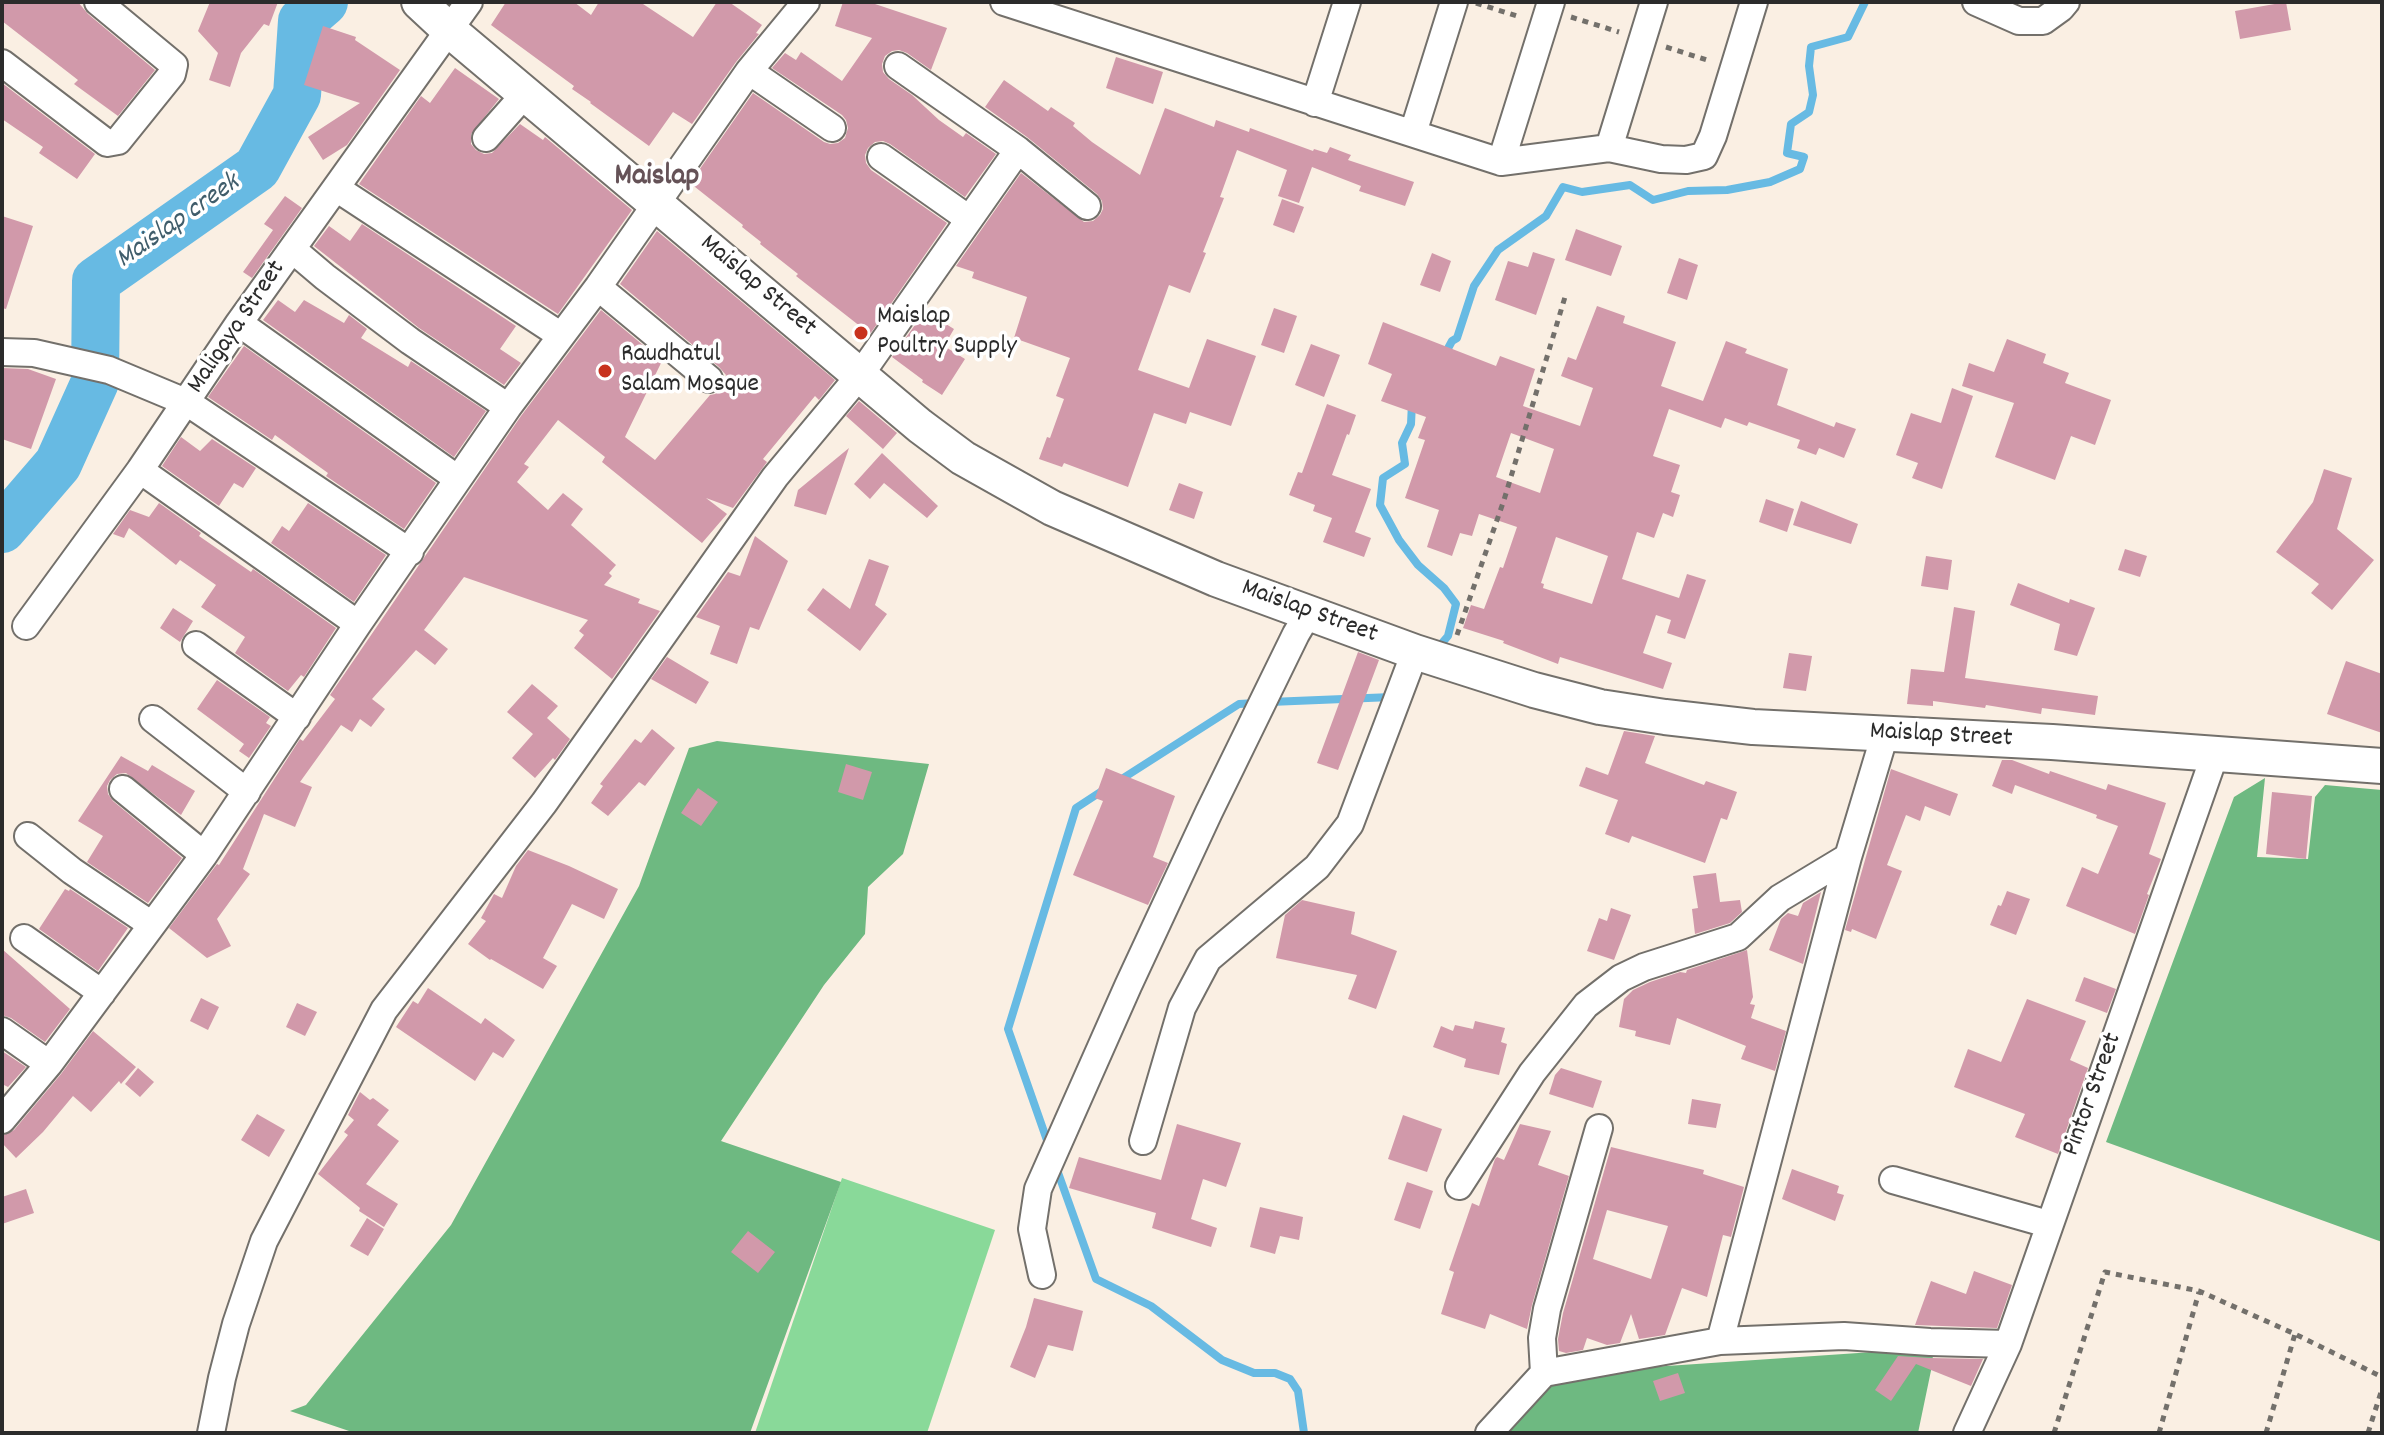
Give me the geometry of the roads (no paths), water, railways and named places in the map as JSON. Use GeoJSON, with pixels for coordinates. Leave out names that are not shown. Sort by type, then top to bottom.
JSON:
{"type":"FeatureCollection","features":[{"type":"Feature","properties":{"kind":"main road","name":"Maislap Street"},"geometry":{"type":"LineString","coordinates":[[419,2],[920,426],[963,458],[1007,484],[1123,540],[1216,579],[1431,657],[1534,690],[1600,707],[1753,727],[2052,742],[2382,766]]}},
{"type":"Feature","properties":{"kind":"street"},"geometry":{"type":"LineString","coordinates":[[2,63],[107,143],[118,141],[172,74],[174,65],[98,2]]}},
{"type":"Feature","properties":{"kind":"street","name":"Maligaya Street"},"geometry":{"type":"LineString","coordinates":[[26,626],[188,403],[239,323],[469,2]]}},
{"type":"Feature","properties":{"kind":"street"},"geometry":{"type":"LineString","coordinates":[[2,1120],[49,1064],[204,855],[508,407],[598,287],[749,71],[806,2]]}},
{"type":"Feature","properties":{"kind":"street"},"geometry":{"type":"LineString","coordinates":[[1004,2],[1044,8],[1315,103],[1501,162],[1609,148],[1661,159],[1686,160],[1704,156],[1754,2]]}},
{"type":"Feature","properties":{"kind":"street"},"geometry":{"type":"LineString","coordinates":[[1315,103],[1347,2]]}},
{"type":"Feature","properties":{"kind":"street"},"geometry":{"type":"LineString","coordinates":[[1413,133],[1454,2]]}},
{"type":"Feature","properties":{"kind":"street"},"geometry":{"type":"LineString","coordinates":[[1609,148],[1654,2]]}},
{"type":"Feature","properties":{"kind":"street"},"geometry":{"type":"LineString","coordinates":[[1976,2],[2019,21],[2043,21],[2066,2]]}},
{"type":"Feature","properties":{"kind":"street"},"geometry":{"type":"LineString","coordinates":[[1501,162],[1547,13]]}},
{"type":"Feature","properties":{"kind":"street"},"geometry":{"type":"LineString","coordinates":[[898,66],[1018,150],[1087,206]]}},
{"type":"Feature","properties":{"kind":"street"},"geometry":{"type":"LineString","coordinates":[[749,71],[832,128]]}},
{"type":"Feature","properties":{"kind":"street"},"geometry":{"type":"LineString","coordinates":[[486,138],[525,94]]}},
{"type":"Feature","properties":{"kind":"street"},"geometry":{"type":"LineString","coordinates":[[211,1433],[236,1324],[264,1241],[384,1010],[544,803],[775,477],[860,375],[1018,150]]}},
{"type":"Feature","properties":{"kind":"street"},"geometry":{"type":"LineString","coordinates":[[881,157],[969,219]]}},
{"type":"Feature","properties":{"kind":"street"},"geometry":{"type":"LineString","coordinates":[[336,188],[560,335]]}},
{"type":"Feature","properties":{"kind":"street"},"geometry":{"type":"LineString","coordinates":[[292,249],[410,341],[508,407]]}},
{"type":"Feature","properties":{"kind":"street"},"geometry":{"type":"LineString","coordinates":[[598,287],[709,379]]}},
{"type":"Feature","properties":{"kind":"street"},"geometry":{"type":"LineString","coordinates":[[239,323],[458,479]]}},
{"type":"Feature","properties":{"kind":"street"},"geometry":{"type":"LineString","coordinates":[[2,352],[34,353],[109,370],[188,403],[410,552]]}},
{"type":"Feature","properties":{"kind":"street"},"geometry":{"type":"LineString","coordinates":[[140,470],[358,624]]}},
{"type":"Feature","properties":{"kind":"street"},"geometry":{"type":"LineString","coordinates":[[1042,1275],[1032,1229],[1038,1189],[1209,812],[1309,612]]}},
{"type":"Feature","properties":{"kind":"street"},"geometry":{"type":"LineString","coordinates":[[196,645],[297,717]]}},
{"type":"Feature","properties":{"kind":"street"},"geometry":{"type":"LineString","coordinates":[[1143,1141],[1182,1008],[1208,959],[1317,867],[1350,824],[1431,657]]}},
{"type":"Feature","properties":{"kind":"street"},"geometry":{"type":"LineString","coordinates":[[153,719],[247,792]]}},
{"type":"Feature","properties":{"kind":"street"},"geometry":{"type":"LineString","coordinates":[[1720,1341],[1848,857],[1885,734]]}},
{"type":"Feature","properties":{"kind":"street","name":"Pintor Street"},"geometry":{"type":"LineString","coordinates":[[1967,1433],[2008,1344],[2215,754]]}},
{"type":"Feature","properties":{"kind":"street"},"geometry":{"type":"LineString","coordinates":[[123,789],[204,855]]}},
{"type":"Feature","properties":{"kind":"street"},"geometry":{"type":"LineString","coordinates":[[28,836],[72,871],[152,925]]}},
{"type":"Feature","properties":{"kind":"street"},"geometry":{"type":"LineString","coordinates":[[1459,1186],[1532,1073],[1586,1005],[1621,978],[1644,967],[1738,937],[1780,898],[1848,857]]}},
{"type":"Feature","properties":{"kind":"street"},"geometry":{"type":"LineString","coordinates":[[24,938],[102,993]]}},
{"type":"Feature","properties":{"kind":"street"},"geometry":{"type":"LineString","coordinates":[[2,1031],[49,1064]]}},
{"type":"Feature","properties":{"kind":"street"},"geometry":{"type":"LineString","coordinates":[[1544,1373],[1542,1338],[1547,1309],[1599,1128]]}},
{"type":"Feature","properties":{"kind":"street"},"geometry":{"type":"LineString","coordinates":[[1893,1180],[2048,1224]]}},
{"type":"Feature","properties":{"kind":"street"},"geometry":{"type":"LineString","coordinates":[[1489,1433],[1544,1373],[1720,1341],[1844,1336],[2008,1344]]}},
{"type":"Feature","properties":{"kind":"waterway","name":"Maislap creek"},"geometry":{"type":"LineString","coordinates":[[2,529],[58,464],[95,382],[96,281],[257,168],[297,95],[302,21],[324,2]]}},
{"type":"Feature","properties":{"kind":"waterway"},"geometry":{"type":"LineString","coordinates":[[1445,354],[1457,338],[1474,286],[1498,250],[1546,216],[1563,187],[1582,192],[1630,185],[1653,200],[1688,191],[1727,190],[1770,182],[1800,169],[1804,157],[1787,153],[1791,124],[1809,112],[1813,95],[1809,66],[1811,47],[1848,37],[1865,2]]}},
{"type":"Feature","properties":{"kind":"waterway"},"geometry":{"type":"LineString","coordinates":[[1412,403],[1411,424],[1402,443],[1405,464],[1383,478],[1380,505],[1399,540],[1418,565],[1444,588],[1456,604],[1448,636],[1436,650]]}},
{"type":"Feature","properties":{"kind":"waterway"},"geometry":{"type":"LineString","coordinates":[[1270,702],[1392,697]]}},
{"type":"Feature","properties":{"kind":"waterway"},"geometry":{"type":"LineString","coordinates":[[1117,782],[1239,704],[1256,703]]}},
{"type":"Feature","properties":{"kind":"waterway"},"geometry":{"type":"LineString","coordinates":[[1049,1146],[1008,1029],[1076,808],[1105,789]]}},
{"type":"Feature","properties":{"kind":"waterway"},"geometry":{"type":"LineString","coordinates":[[1056,1167],[1096,1279],[1151,1306],[1222,1360],[1254,1373],[1275,1373],[1290,1379],[1298,1391],[1304,1433]]}},
{"type":"Feature","properties":{"kind":"place","name":"Maislap Poultry Supply"},"geometry":{"type":"Point","coordinates":[861,333]}},
{"type":"Feature","properties":{"kind":"place","name":"Raudhatul Salam Mosque"},"geometry":{"type":"Point","coordinates":[605,371]}},
{"type":"Feature","properties":{"kind":"district","name":"Maislap"},"geometry":{"type":"Point","coordinates":[657,179]}}]}
